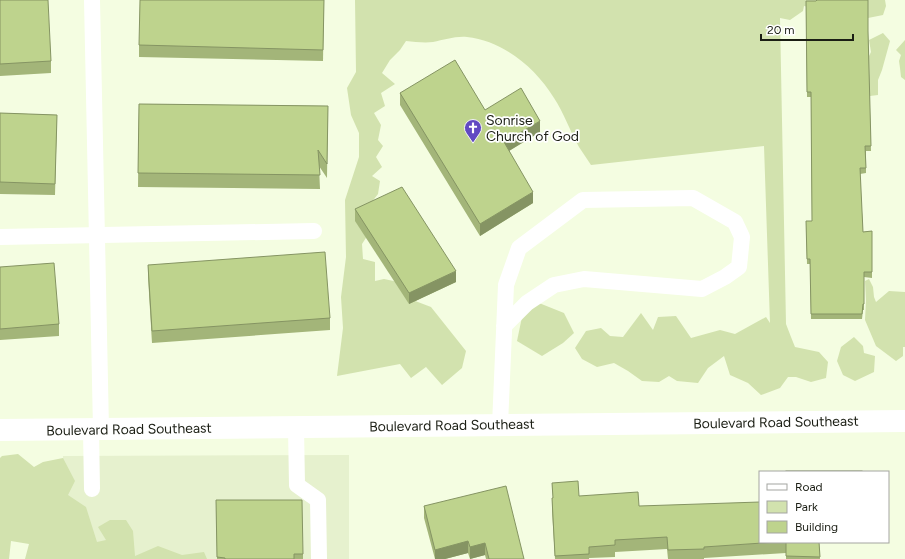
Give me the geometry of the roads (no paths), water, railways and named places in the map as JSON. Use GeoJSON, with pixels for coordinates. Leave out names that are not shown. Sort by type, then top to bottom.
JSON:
{"type":"FeatureCollection","features":[{"type":"Feature","properties":{"kind":"street","name":"Boulevard Road Southeast"},"geometry":{"type":"LineString","coordinates":[[0,430],[905,421]]}},
{"type":"Feature","properties":{"kind":"lane"},"geometry":{"type":"LineString","coordinates":[[92,0],[97,236],[96,429],[92,489]]}},
{"type":"Feature","properties":{"kind":"lane"},"geometry":{"type":"LineString","coordinates":[[500,425],[504,326],[506,285],[519,248],[583,200],[693,198],[735,222],[742,237],[739,267],[726,277],[702,289],[584,279],[554,285],[527,303],[504,326]]}},
{"type":"Feature","properties":{"kind":"lane"},"geometry":{"type":"LineString","coordinates":[[0,238],[314,231]]}},
{"type":"Feature","properties":{"kind":"lane"},"geometry":{"type":"LineString","coordinates":[[296,427],[297,485],[318,500],[319,559]]}},
{"type":"Feature","properties":{"kind":"place","name":"Sonrise Church of God"},"geometry":{"type":"Point","coordinates":[473,143]}}]}
